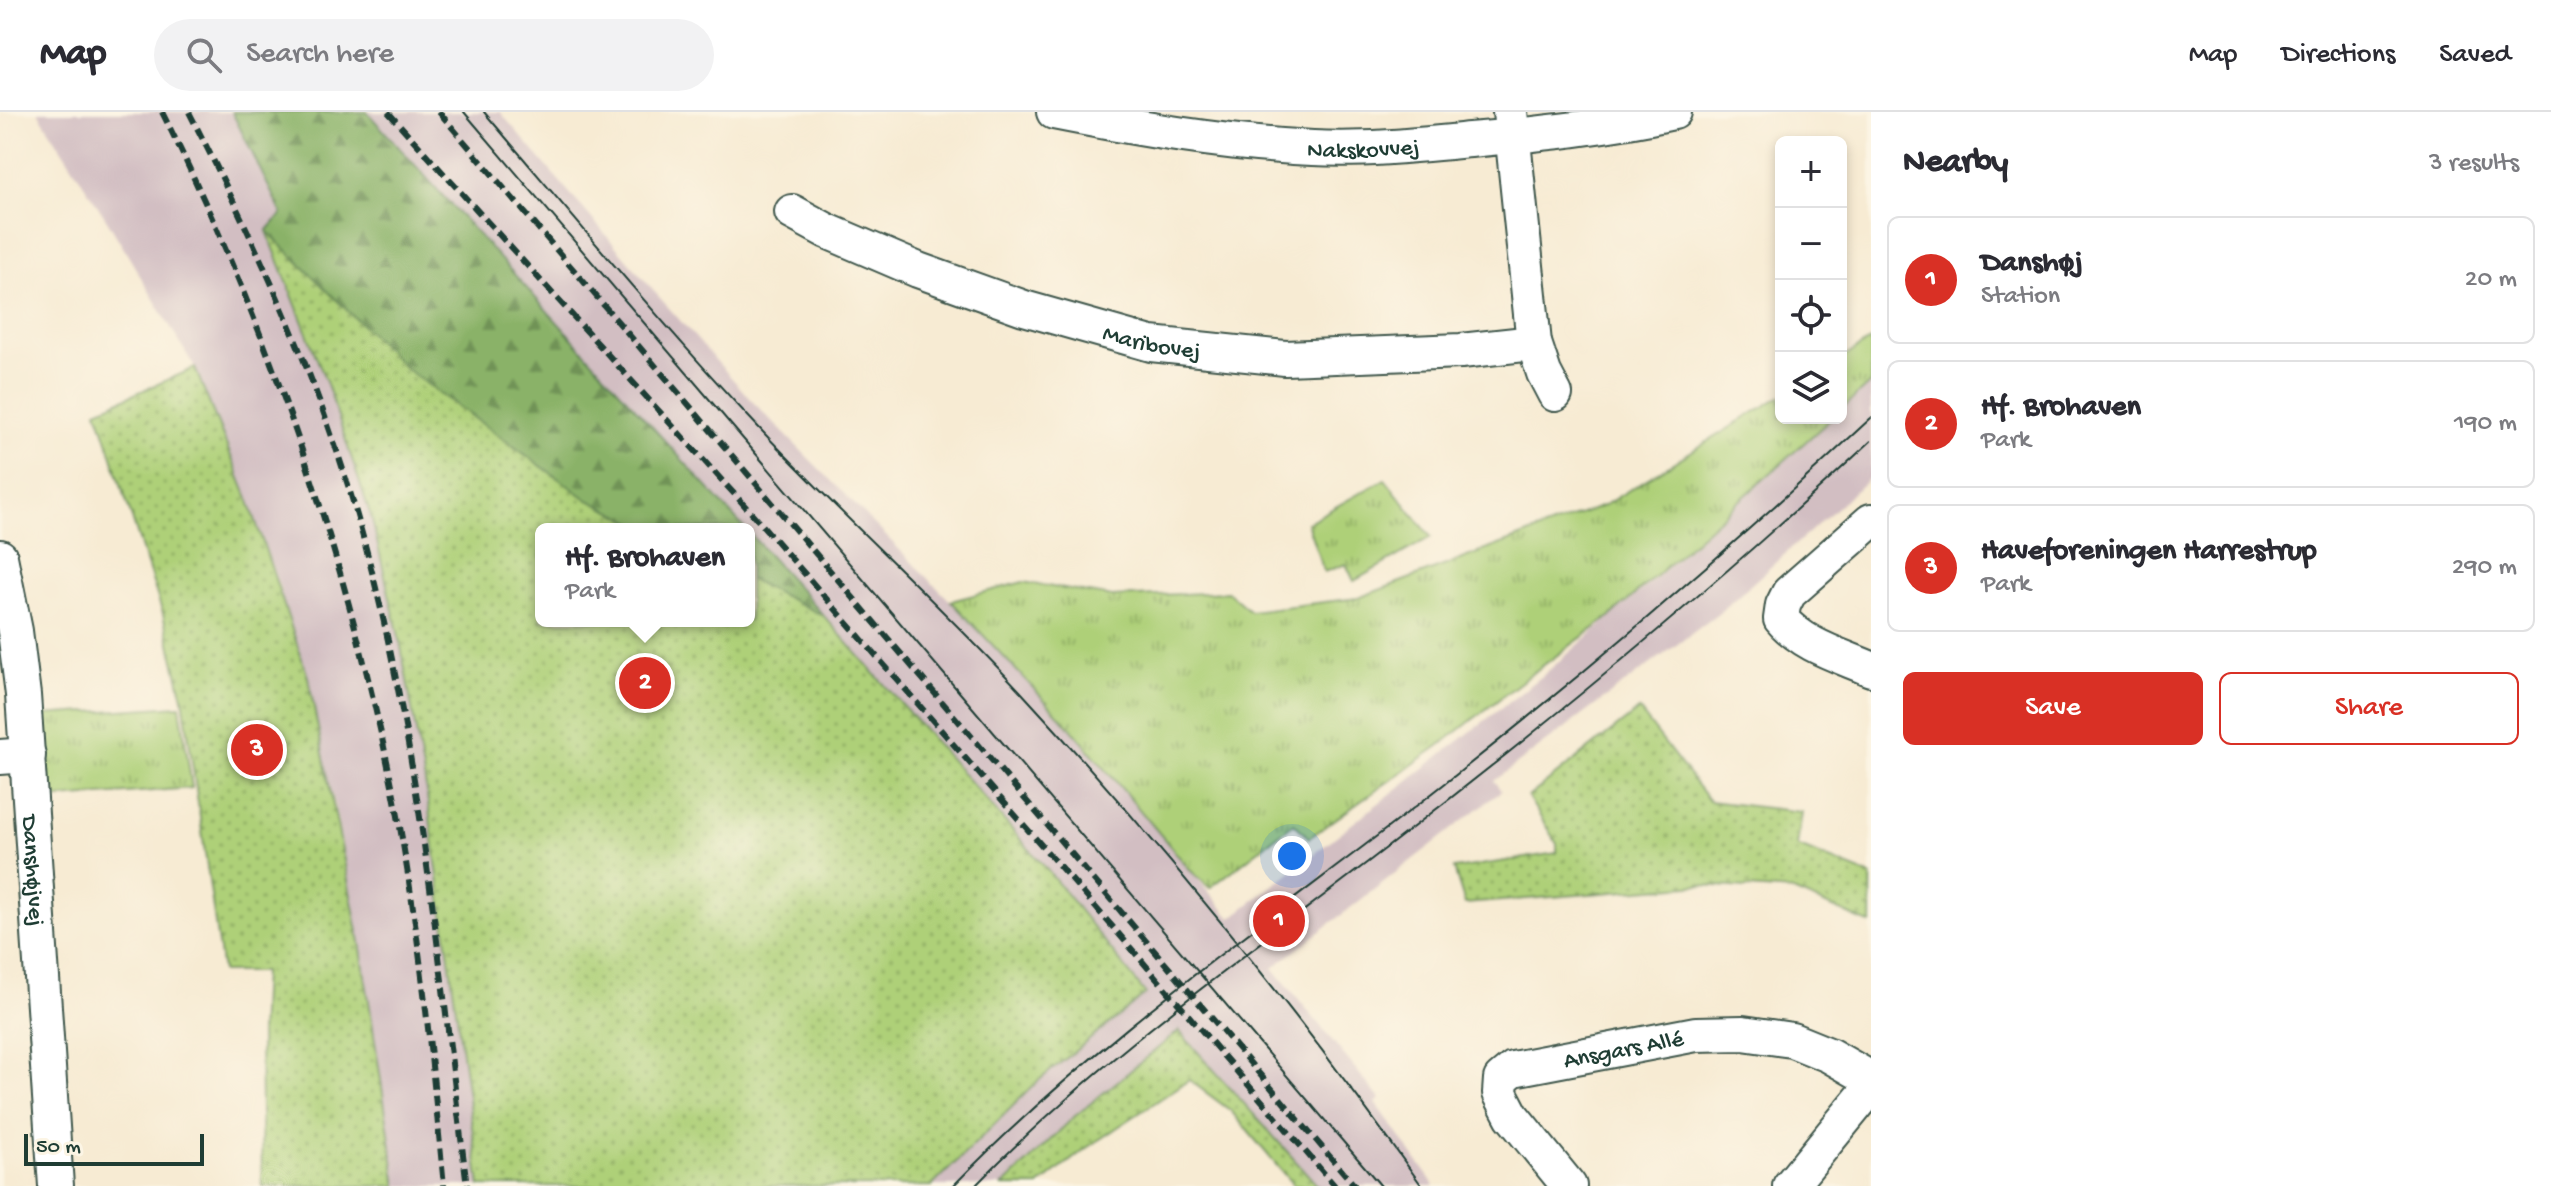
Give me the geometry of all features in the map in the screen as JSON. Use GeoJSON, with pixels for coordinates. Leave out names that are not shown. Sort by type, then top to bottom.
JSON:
{"type":"FeatureCollection","features":[{"type":"Feature","properties":{"kind":"street","name":"Nakskovvej"},"geometry":{"type":"LineString","coordinates":[[1054,112],[1147,121],[1315,148],[1424,144],[1511,124],[1624,123],[1674,112]]}},
{"type":"Feature","properties":{"kind":"street"},"geometry":{"type":"LineString","coordinates":[[1511,124],[1534,343],[1555,394]]}},
{"type":"Feature","properties":{"kind":"street","name":"Maribovej"},"geometry":{"type":"LineString","coordinates":[[792,212],[827,231],[918,270],[1024,308],[1151,344],[1285,358],[1461,351],[1534,343]]}},
{"type":"Feature","properties":{"kind":"street"},"geometry":{"type":"LineString","coordinates":[[1871,521],[1789,593],[1781,619],[1792,632],[1809,643],[1871,669]]}},
{"type":"Feature","properties":{"kind":"street","name":"Danshøjvej"},"geometry":{"type":"LineString","coordinates":[[0,557],[15,631],[14,756],[56,1186]]}},
{"type":"Feature","properties":{"kind":"street","name":"Ansgars Allé"},"geometry":{"type":"LineString","coordinates":[[1569,1186],[1512,1116],[1500,1093],[1501,1079],[1513,1069],[1696,1034],[1743,1033],[1792,1040],[1829,1055],[1871,1079]]}},
{"type":"Feature","properties":{"kind":"street"},"geometry":{"type":"LineString","coordinates":[[1790,1186],[1871,1087]]}},
{"type":"Feature","properties":{"kind":"shaded area"},"geometry":{"type":"Polygon","coordinates":[[[38,112],[500,112],[753,402],[992,643],[1070,727],[1231,918],[1541,677],[1825,424],[1847,424],[1847,404],[1871,382],[1871,477],[1718,614],[1494,781],[1501,791],[1273,968],[1380,1099],[1376,1103],[1435,1186],[1318,1186],[1179,1031],[1074,1117],[1003,1186],[932,1186],[1038,1081],[1145,994],[1044,866],[824,616],[755,582],[755,523],[638,523],[268,233],[328,387],[372,521],[400,641],[426,788],[480,1186],[397,1186],[360,942],[334,801],[280,588],[248,498],[195,368],[38,112]]]}},
{"type":"Feature","properties":{"kind":"green space"},"geometry":{"type":"Polygon","coordinates":[[[232,112],[367,112],[740,523],[634,523],[588,500],[406,369],[267,231],[282,214],[232,112]]]}},
{"type":"Feature","properties":{"kind":"green space"},"geometry":{"type":"Polygon","coordinates":[[[267,231],[406,369],[588,500],[634,523],[535,523],[535,627],[755,627],[755,582],[824,616],[1044,866],[1146,994],[1038,1081],[932,1186],[480,1186],[426,788],[400,641],[372,520],[328,387],[267,231]]]}},
{"type":"Feature","properties":{"kind":"green space"},"geometry":{"type":"Polygon","coordinates":[[[1871,340],[1871,382],[1847,404],[1847,355],[1871,340]]]}},
{"type":"Feature","properties":{"kind":"green space"},"geometry":{"type":"Polygon","coordinates":[[[195,368],[248,498],[308,677],[360,942],[397,1186],[262,1186],[260,1034],[263,972],[222,972],[183,698],[163,614],[97,410],[195,368]]]}},
{"type":"Feature","properties":{"kind":"green space"},"geometry":{"type":"Polygon","coordinates":[[[1775,400],[1775,424],[1825,424],[1611,616],[1440,745],[1309,838],[1294,823],[1210,888],[1191,871],[1070,727],[951,601],[1023,582],[1112,597],[1228,592],[1250,611],[1358,598],[1603,506],[1775,400]]]}},
{"type":"Feature","properties":{"kind":"green space"},"geometry":{"type":"Polygon","coordinates":[[[1385,479],[1431,537],[1354,581],[1346,564],[1324,572],[1307,523],[1385,479]]]}},
{"type":"Feature","properties":{"kind":"green space"},"geometry":{"type":"Polygon","coordinates":[[[755,540],[824,616],[755,582],[755,540]]]}},
{"type":"Feature","properties":{"kind":"green space"},"geometry":{"type":"Polygon","coordinates":[[[180,706],[192,788],[47,799],[42,715],[180,706]]]}},
{"type":"Feature","properties":{"kind":"green space"},"geometry":{"type":"Polygon","coordinates":[[[1639,710],[1709,801],[1802,812],[1797,846],[1871,876],[1871,924],[1793,891],[1701,885],[1465,904],[1454,869],[1557,853],[1557,844],[1528,797],[1639,710]]]}},
{"type":"Feature","properties":{"kind":"green space"},"geometry":{"type":"Polygon","coordinates":[[[1179,1031],[1318,1186],[1294,1186],[1231,1111],[1189,1080],[1085,1149],[1039,1186],[1003,1186],[1074,1117],[1179,1031]]]}},
{"type":"Feature","properties":{"kind":"tram line"},"geometry":{"type":"LineString","coordinates":[[464,112],[1381,1186]]}},
{"type":"Feature","properties":{"kind":"tram line"},"geometry":{"type":"LineString","coordinates":[[484,112],[747,415],[987,656],[1074,750],[1279,994],[1422,1186]]}},
{"type":"Feature","properties":{"kind":"tram line"},"geometry":{"type":"LineString","coordinates":[[953,1186],[1063,1082],[1121,1034],[1479,757],[1593,663],[1706,567],[1871,418]]}},
{"type":"Feature","properties":{"kind":"tram line"},"geometry":{"type":"LineString","coordinates":[[975,1186],[1124,1050],[1452,797],[1636,649],[1871,441]]}},
{"type":"Feature","properties":{"kind":"railway"},"geometry":{"type":"LineString","coordinates":[[162,112],[233,268],[295,429],[322,511],[368,677],[407,866],[422,972],[444,1186]]}},
{"type":"Feature","properties":{"kind":"railway"},"geometry":{"type":"LineString","coordinates":[[189,112],[286,317],[327,422],[361,530],[399,692],[413,774],[467,1186]]}},
{"type":"Feature","properties":{"kind":"railway"},"geometry":{"type":"LineString","coordinates":[[388,112],[756,518],[1335,1186]]}},
{"type":"Feature","properties":{"kind":"railway"},"geometry":{"type":"LineString","coordinates":[[439,112],[1355,1186]]}},
{"type":"Feature","properties":{"kind":"place","name":"Hf. Brohaven"},"geometry":{"type":"Point","coordinates":[645,683]}},
{"type":"Feature","properties":{"kind":"place","name":"Haveforeningen Harrestrup"},"geometry":{"type":"Point","coordinates":[257,750]}},
{"type":"Feature","properties":{"kind":"place","name":"Danshøj"},"geometry":{"type":"Point","coordinates":[1279,921]}}]}
